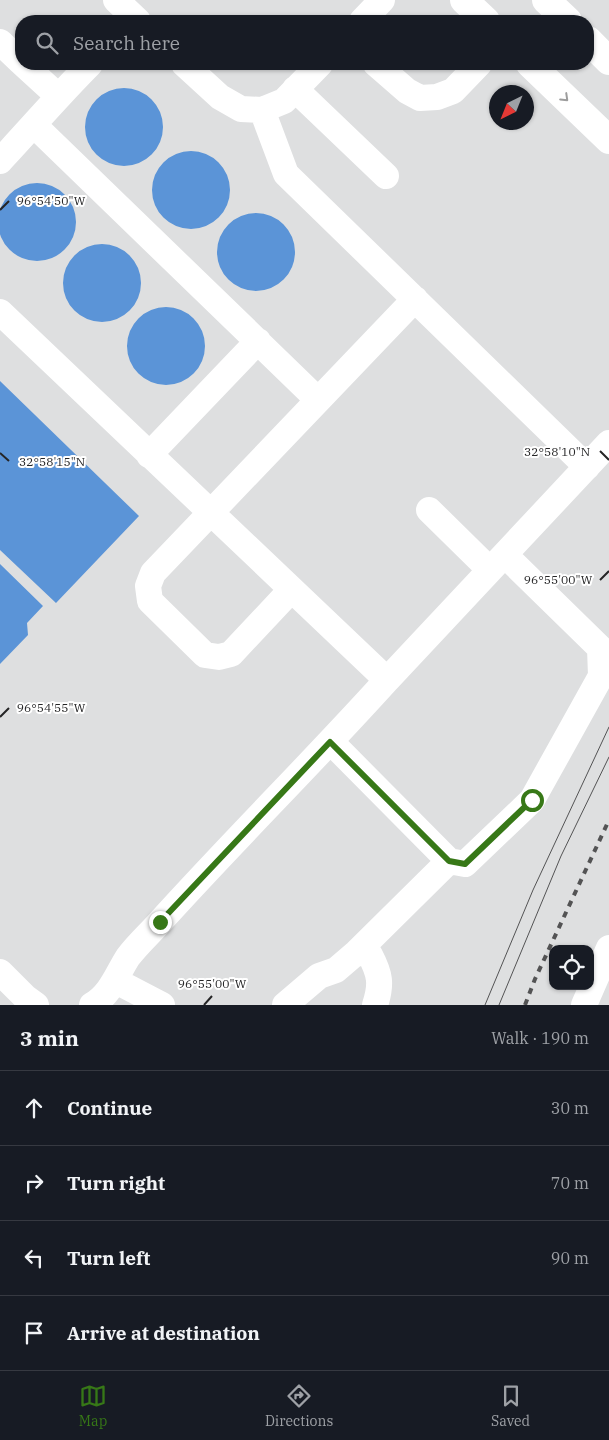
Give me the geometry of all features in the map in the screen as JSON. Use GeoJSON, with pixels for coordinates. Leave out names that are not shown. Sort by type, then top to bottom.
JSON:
{"type":"FeatureCollection","features":[{"type":"Feature","properties":{"kind":"main road"},"geometry":{"type":"LineString","coordinates":[[464,0],[480,15]]}},
{"type":"Feature","properties":{"kind":"main road"},"geometry":{"type":"LineString","coordinates":[[546,0],[562,15]]}},
{"type":"Feature","properties":{"kind":"main road"},"geometry":{"type":"LineString","coordinates":[[594,46],[609,61]]}},
{"type":"Feature","properties":{"kind":"main road"},"geometry":{"type":"LineString","coordinates":[[536,70],[609,140]]}},
{"type":"Feature","properties":{"kind":"street"},"geometry":{"type":"LineString","coordinates":[[116,0],[130,15]]}},
{"type":"Feature","properties":{"kind":"street"},"geometry":{"type":"LineString","coordinates":[[368,15],[382,0]]}},
{"type":"Feature","properties":{"kind":"street"},"geometry":{"type":"LineString","coordinates":[[0,42],[15,56]]}},
{"type":"Feature","properties":{"kind":"street"},"geometry":{"type":"LineString","coordinates":[[30,70],[58,96]]}},
{"type":"Feature","properties":{"kind":"street"},"geometry":{"type":"LineString","coordinates":[[0,161],[84,70]]}},
{"type":"Feature","properties":{"kind":"street"},"geometry":{"type":"LineString","coordinates":[[191,70],[220,97],[241,109],[262,110],[284,101],[314,70]]}},
{"type":"Feature","properties":{"kind":"street"},"geometry":{"type":"LineString","coordinates":[[383,70],[407,91],[420,98],[437,97],[452,91],[473,70]]}},
{"type":"Feature","properties":{"kind":"street"},"geometry":{"type":"LineString","coordinates":[[295,89],[386,176]]}},
{"type":"Feature","properties":{"kind":"street"},"geometry":{"type":"LineString","coordinates":[[262,110],[286,174],[587,467]]}},
{"type":"Feature","properties":{"kind":"street"},"geometry":{"type":"LineString","coordinates":[[34,124],[318,400]]}},
{"type":"Feature","properties":{"kind":"street"},"geometry":{"type":"LineString","coordinates":[[292,590],[230,654],[219,657],[205,655],[150,601],[148,586],[153,573],[415,299]]}},
{"type":"Feature","properties":{"kind":"street"},"geometry":{"type":"LineString","coordinates":[[0,312],[387,680]]}},
{"type":"Feature","properties":{"kind":"street"},"geometry":{"type":"LineString","coordinates":[[149,455],[258,341]]}},
{"type":"Feature","properties":{"kind":"street"},"geometry":{"type":"LineString","coordinates":[[92,1005],[99,1001],[116,981],[129,957],[160,922],[609,443]]}},
{"type":"Feature","properties":{"kind":"street"},"geometry":{"type":"LineString","coordinates":[[330,742],[449,861],[465,864],[532,800],[601,676],[600,648],[498,562],[429,510]]}},
{"type":"Feature","properties":{"kind":"street"},"geometry":{"type":"LineString","coordinates":[[285,1005],[319,976],[336,970],[357,952],[449,861]]}},
{"type":"Feature","properties":{"kind":"street"},"geometry":{"type":"LineString","coordinates":[[584,1005],[603,974],[609,948]]}},
{"type":"Feature","properties":{"kind":"street"},"geometry":{"type":"LineString","coordinates":[[357,952],[370,955],[378,971],[380,990],[375,1005]]}},
{"type":"Feature","properties":{"kind":"street"},"geometry":{"type":"LineString","coordinates":[[0,972],[25,997],[36,1005]]}},
{"type":"Feature","properties":{"kind":"street"},"geometry":{"type":"LineString","coordinates":[[116,981],[162,1005]]}},
{"type":"Feature","properties":{"kind":"water"},"geometry":{"type":"Polygon","coordinates":[[[124,88],[139,91],[152,99],[160,112],[163,127],[160,142],[152,155],[139,163],[124,166],[109,163],[96,155],[88,142],[85,127],[88,112],[96,99],[109,91],[124,88]]]}},
{"type":"Feature","properties":{"kind":"water"},"geometry":{"type":"Polygon","coordinates":[[[191,151],[206,154],[219,162],[227,175],[230,190],[227,205],[219,218],[206,226],[191,229],[176,226],[163,218],[155,205],[152,190],[155,175],[163,162],[176,154],[191,151]]]}},
{"type":"Feature","properties":{"kind":"water"},"geometry":{"type":"Polygon","coordinates":[[[29,184],[45,184],[59,190],[69,200],[75,214],[75,230],[69,244],[59,254],[45,260],[29,260],[15,254],[5,244],[-1,230],[-1,214],[5,200],[15,190],[29,184]]]}},
{"type":"Feature","properties":{"kind":"water"},"geometry":{"type":"Polygon","coordinates":[[[256,213],[271,216],[284,224],[292,237],[295,252],[292,267],[284,280],[271,288],[256,291],[241,288],[228,280],[220,267],[217,252],[220,237],[228,224],[241,216],[256,213]]]}},
{"type":"Feature","properties":{"kind":"water"},"geometry":{"type":"Polygon","coordinates":[[[102,244],[117,247],[130,255],[138,268],[141,283],[138,298],[130,311],[117,319],[102,322],[87,319],[74,311],[66,298],[63,283],[66,268],[74,255],[87,247],[102,244]]]}},
{"type":"Feature","properties":{"kind":"water"},"geometry":{"type":"Polygon","coordinates":[[[166,307],[181,310],[194,318],[202,331],[205,346],[202,361],[194,374],[181,382],[166,385],[151,382],[138,374],[130,361],[127,346],[130,331],[138,318],[151,310],[166,307]]]}},
{"type":"Feature","properties":{"kind":"water"},"geometry":{"type":"Polygon","coordinates":[[[0,381],[139,516],[56,603],[0,550],[0,381]]]}},
{"type":"Feature","properties":{"kind":"water"},"geometry":{"type":"Polygon","coordinates":[[[0,564],[43,606],[27,623],[28,635],[0,664],[0,564]]]}},
{"type":"Feature","properties":{"kind":"tram line"},"geometry":{"type":"LineString","coordinates":[[485,1005],[533,890],[609,727]]}},
{"type":"Feature","properties":{"kind":"tram line"},"geometry":{"type":"LineString","coordinates":[[499,1005],[561,856],[609,757]]}},
{"type":"Feature","properties":{"kind":"railway"},"geometry":{"type":"LineString","coordinates":[[525,1005],[535,979],[609,820]]}},
{"type":"Feature","properties":{"kind":"route"},"geometry":{"type":"LineString","coordinates":[[160,922],[330,742],[449,861],[465,864],[532,800]]}}]}
